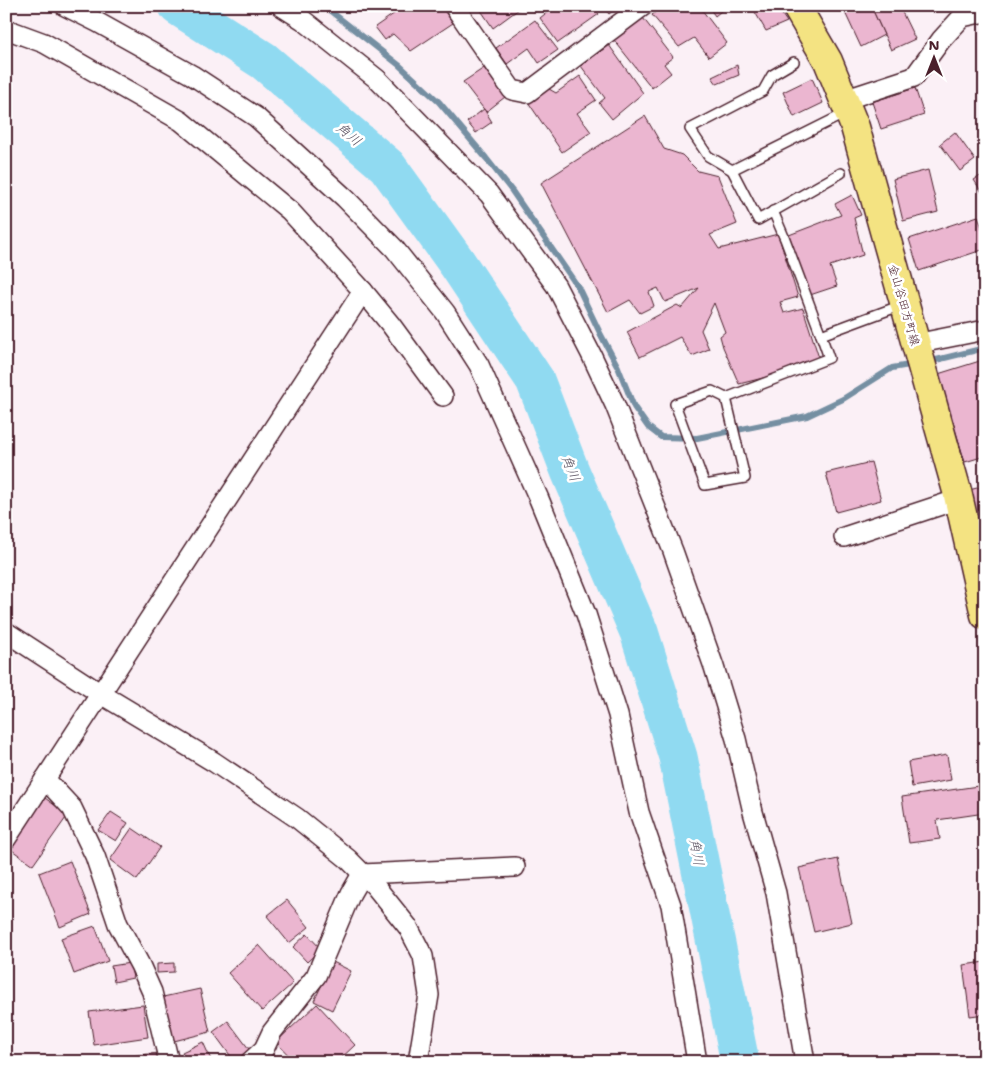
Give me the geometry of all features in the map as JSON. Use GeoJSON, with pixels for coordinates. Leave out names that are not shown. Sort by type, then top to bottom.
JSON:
{"type":"FeatureCollection","features":[{"type":"Feature","properties":{"kind":"main road","name":"金山谷田方町線"},"geometry":{"type":"LineString","coordinates":[[796,6],[828,61],[855,127],[959,500],[985,615]]}},
{"type":"Feature","properties":{"kind":"street"},"geometry":{"type":"LineString","coordinates":[[65,6],[192,75],[256,116],[345,198],[394,248],[445,312],[479,365],[539,500],[586,614],[618,715],[639,812],[671,904],[696,1062]]}},
{"type":"Feature","properties":{"kind":"street"},"geometry":{"type":"LineString","coordinates":[[281,6],[303,20],[377,79],[489,194],[556,286],[591,354],[615,405],[673,550],[714,667],[736,740],[753,812],[776,893],[805,1062]]}},
{"type":"Feature","properties":{"kind":"street"},"geometry":{"type":"LineString","coordinates":[[454,6],[512,90],[527,93],[643,6]]}},
{"type":"Feature","properties":{"kind":"street"},"geometry":{"type":"LineString","coordinates":[[846,106],[914,77],[941,40],[962,17],[985,12]]}},
{"type":"Feature","properties":{"kind":"street"},"geometry":{"type":"LineString","coordinates":[[6,29],[44,43],[181,121],[290,211],[363,291],[391,325],[443,396]]}},
{"type":"Feature","properties":{"kind":"street"},"geometry":{"type":"LineString","coordinates":[[6,839],[363,291]]}},
{"type":"Feature","properties":{"kind":"street"},"geometry":{"type":"LineString","coordinates":[[915,344],[985,330]]}},
{"type":"Feature","properties":{"kind":"street"},"geometry":{"type":"LineString","coordinates":[[844,537],[959,500]]}},
{"type":"Feature","properties":{"kind":"street"},"geometry":{"type":"LineString","coordinates":[[6,632],[101,694],[214,762],[297,818],[348,859],[375,886],[408,927],[423,956],[430,995],[418,1062]]}},
{"type":"Feature","properties":{"kind":"street"},"geometry":{"type":"LineString","coordinates":[[45,779],[72,808],[95,856],[118,924],[152,992],[169,1062]]}},
{"type":"Feature","properties":{"kind":"street"},"geometry":{"type":"LineString","coordinates":[[362,874],[515,866]]}},
{"type":"Feature","properties":{"kind":"street"},"geometry":{"type":"LineString","coordinates":[[250,1062],[264,1049],[272,1032],[316,976],[351,893],[362,874]]}},
{"type":"Feature","properties":{"kind":"lane"},"geometry":{"type":"LineString","coordinates":[[794,62],[772,75],[763,91],[690,129],[708,156],[732,170],[758,220],[841,173]]}},
{"type":"Feature","properties":{"kind":"lane"},"geometry":{"type":"LineString","coordinates":[[732,170],[846,106]]}},
{"type":"Feature","properties":{"kind":"lane"},"geometry":{"type":"LineString","coordinates":[[726,398],[745,478],[705,485],[675,404],[712,391],[726,398],[829,358],[785,238],[773,211]]}},
{"type":"Feature","properties":{"kind":"lane"},"geometry":{"type":"LineString","coordinates":[[821,335],[904,305]]}},
{"type":"Feature","properties":{"kind":"building"},"geometry":{"type":"Polygon","coordinates":[[[405,6],[441,6],[453,23],[411,51],[393,34],[385,40],[375,27],[405,6]]]}},
{"type":"Feature","properties":{"kind":"building"},"geometry":{"type":"Polygon","coordinates":[[[478,6],[523,6],[493,28],[478,6]]]}},
{"type":"Feature","properties":{"kind":"building"},"geometry":{"type":"Polygon","coordinates":[[[555,6],[592,6],[599,14],[558,43],[540,18],[555,6]]]}},
{"type":"Feature","properties":{"kind":"building"},"geometry":{"type":"Polygon","coordinates":[[[602,6],[619,6],[609,14],[602,6]]]}},
{"type":"Feature","properties":{"kind":"building"},"geometry":{"type":"Polygon","coordinates":[[[663,6],[699,6],[727,43],[709,57],[694,38],[679,47],[652,15],[663,6]]]}},
{"type":"Feature","properties":{"kind":"building"},"geometry":{"type":"Polygon","coordinates":[[[708,6],[727,6],[715,16],[708,6]]]}},
{"type":"Feature","properties":{"kind":"building"},"geometry":{"type":"Polygon","coordinates":[[[765,6],[776,6],[787,22],[766,31],[755,12],[765,6]]]}},
{"type":"Feature","properties":{"kind":"building"},"geometry":{"type":"Polygon","coordinates":[[[842,6],[871,6],[884,35],[861,47],[842,6]]]}},
{"type":"Feature","properties":{"kind":"building"},"geometry":{"type":"Polygon","coordinates":[[[871,6],[899,6],[915,39],[891,50],[871,6]]]}},
{"type":"Feature","properties":{"kind":"building"},"geometry":{"type":"Polygon","coordinates":[[[643,18],[673,57],[664,64],[671,73],[652,88],[614,40],[643,18]]]}},
{"type":"Feature","properties":{"kind":"building"},"geometry":{"type":"Polygon","coordinates":[[[535,20],[558,50],[539,63],[529,48],[507,64],[496,48],[535,20]]]}},
{"type":"Feature","properties":{"kind":"building"},"geometry":{"type":"Polygon","coordinates":[[[609,45],[643,93],[612,119],[599,103],[605,98],[581,66],[609,45]]]}},
{"type":"Feature","properties":{"kind":"building"},"geometry":{"type":"Polygon","coordinates":[[[737,65],[739,75],[717,84],[712,77],[737,65]]]}},
{"type":"Feature","properties":{"kind":"building"},"geometry":{"type":"Polygon","coordinates":[[[484,68],[505,97],[486,112],[463,82],[484,68]]]}},
{"type":"Feature","properties":{"kind":"building"},"geometry":{"type":"Polygon","coordinates":[[[580,76],[596,100],[577,113],[591,132],[562,152],[528,102],[549,89],[556,93],[580,76]]]}},
{"type":"Feature","properties":{"kind":"building"},"geometry":{"type":"Polygon","coordinates":[[[812,78],[823,103],[794,117],[783,92],[812,78]]]}},
{"type":"Feature","properties":{"kind":"building"},"geometry":{"type":"Polygon","coordinates":[[[915,88],[924,115],[881,129],[872,102],[915,88]]]}},
{"type":"Feature","properties":{"kind":"building"},"geometry":{"type":"Polygon","coordinates":[[[484,109],[492,122],[476,133],[467,122],[484,109]]]}},
{"type":"Feature","properties":{"kind":"building"},"geometry":{"type":"Polygon","coordinates":[[[645,116],[664,149],[682,155],[698,171],[718,176],[737,224],[710,235],[719,249],[778,234],[798,297],[780,302],[784,313],[803,308],[819,358],[771,376],[739,384],[723,347],[720,336],[725,332],[714,303],[701,330],[709,349],[692,356],[680,337],[640,357],[627,332],[677,305],[682,308],[699,288],[665,302],[658,288],[649,292],[654,306],[640,313],[630,300],[608,312],[541,183],[645,116]]]}},
{"type":"Feature","properties":{"kind":"building"},"geometry":{"type":"Polygon","coordinates":[[[955,132],[975,160],[960,171],[940,144],[955,132]]]}},
{"type":"Feature","properties":{"kind":"building"},"geometry":{"type":"Polygon","coordinates":[[[928,170],[938,212],[903,221],[893,179],[928,170]]]}},
{"type":"Feature","properties":{"kind":"building"},"geometry":{"type":"Polygon","coordinates":[[[985,173],[985,197],[974,180],[985,173]]]}},
{"type":"Feature","properties":{"kind":"building"},"geometry":{"type":"Polygon","coordinates":[[[852,195],[861,215],[854,218],[863,255],[830,266],[837,286],[810,295],[789,235],[841,215],[835,204],[852,195]]]}},
{"type":"Feature","properties":{"kind":"building"},"geometry":{"type":"Polygon","coordinates":[[[978,216],[985,237],[985,249],[919,271],[909,239],[978,216]]]}},
{"type":"Feature","properties":{"kind":"building"},"geometry":{"type":"Polygon","coordinates":[[[983,360],[985,364],[985,456],[965,462],[938,374],[983,360]]]}},
{"type":"Feature","properties":{"kind":"building"},"geometry":{"type":"Polygon","coordinates":[[[871,462],[881,500],[836,512],[826,473],[871,462]]]}},
{"type":"Feature","properties":{"kind":"building"},"geometry":{"type":"Polygon","coordinates":[[[985,486],[985,544],[981,545],[969,490],[985,486]]]}},
{"type":"Feature","properties":{"kind":"building"},"geometry":{"type":"Polygon","coordinates":[[[947,755],[951,780],[912,787],[908,762],[947,755]]]}},
{"type":"Feature","properties":{"kind":"building"},"geometry":{"type":"Polygon","coordinates":[[[985,785],[985,813],[937,820],[940,839],[909,843],[902,797],[985,785]]]}},
{"type":"Feature","properties":{"kind":"building"},"geometry":{"type":"Polygon","coordinates":[[[45,798],[68,815],[33,865],[9,848],[45,798]]]}},
{"type":"Feature","properties":{"kind":"building"},"geometry":{"type":"Polygon","coordinates":[[[111,812],[128,823],[116,841],[98,830],[111,812]]]}},
{"type":"Feature","properties":{"kind":"building"},"geometry":{"type":"Polygon","coordinates":[[[132,828],[160,847],[137,880],[110,860],[132,828]]]}},
{"type":"Feature","properties":{"kind":"building"},"geometry":{"type":"Polygon","coordinates":[[[838,859],[852,923],[814,932],[799,868],[838,859]]]}},
{"type":"Feature","properties":{"kind":"building"},"geometry":{"type":"Polygon","coordinates":[[[70,861],[91,914],[60,927],[39,873],[70,861]]]}},
{"type":"Feature","properties":{"kind":"building"},"geometry":{"type":"Polygon","coordinates":[[[287,900],[309,927],[289,943],[267,916],[287,900]]]}},
{"type":"Feature","properties":{"kind":"building"},"geometry":{"type":"Polygon","coordinates":[[[95,926],[108,961],[74,974],[61,938],[95,926]]]}},
{"type":"Feature","properties":{"kind":"building"},"geometry":{"type":"Polygon","coordinates":[[[307,934],[321,949],[307,962],[293,947],[307,934]]]}},
{"type":"Feature","properties":{"kind":"building"},"geometry":{"type":"Polygon","coordinates":[[[259,945],[293,983],[262,1011],[228,973],[259,945]]]}},
{"type":"Feature","properties":{"kind":"building"},"geometry":{"type":"Polygon","coordinates":[[[333,962],[351,971],[332,1010],[314,1001],[333,962]]]}},
{"type":"Feature","properties":{"kind":"building"},"geometry":{"type":"Polygon","coordinates":[[[985,962],[985,1014],[970,1016],[963,965],[985,962]]]}},
{"type":"Feature","properties":{"kind":"building"},"geometry":{"type":"Polygon","coordinates":[[[130,963],[133,978],[114,982],[111,966],[130,963]]]}},
{"type":"Feature","properties":{"kind":"building"},"geometry":{"type":"Polygon","coordinates":[[[174,963],[174,972],[157,973],[157,964],[174,963]]]}},
{"type":"Feature","properties":{"kind":"building"},"geometry":{"type":"Polygon","coordinates":[[[200,989],[210,1032],[174,1041],[163,997],[200,989]]]}},
{"type":"Feature","properties":{"kind":"building"},"geometry":{"type":"Polygon","coordinates":[[[317,1004],[355,1045],[337,1062],[295,1062],[276,1042],[317,1004]]]}},
{"type":"Feature","properties":{"kind":"building"},"geometry":{"type":"Polygon","coordinates":[[[143,1005],[148,1037],[94,1045],[89,1012],[143,1005]]]}},
{"type":"Feature","properties":{"kind":"building"},"geometry":{"type":"Polygon","coordinates":[[[228,1021],[252,1053],[239,1062],[235,1062],[213,1032],[228,1021]]]}},
{"type":"Feature","properties":{"kind":"building"},"geometry":{"type":"Polygon","coordinates":[[[203,1042],[212,1062],[187,1062],[182,1052],[203,1042]]]}},
{"type":"Feature","properties":{"kind":"building"},"geometry":{"type":"Polygon","coordinates":[[[159,1053],[160,1062],[110,1062],[110,1058],[159,1053]]]}},
{"type":"Feature","properties":{"kind":"waterway","name":"角川"},"geometry":{"type":"LineString","coordinates":[[178,6],[264,61],[387,166],[457,263],[535,380],[570,471],[639,632],[678,757],[740,1062]]}},
{"type":"Feature","properties":{"kind":"waterway"},"geometry":{"type":"LineString","coordinates":[[324,6],[399,65],[439,102],[512,191],[578,287],[618,367],[634,407],[648,427],[661,437],[697,438],[807,416],[843,399],[892,368],[915,364]]}},
{"type":"Feature","properties":{"kind":"waterway"},"geometry":{"type":"LineString","coordinates":[[928,362],[985,348]]}}]}
